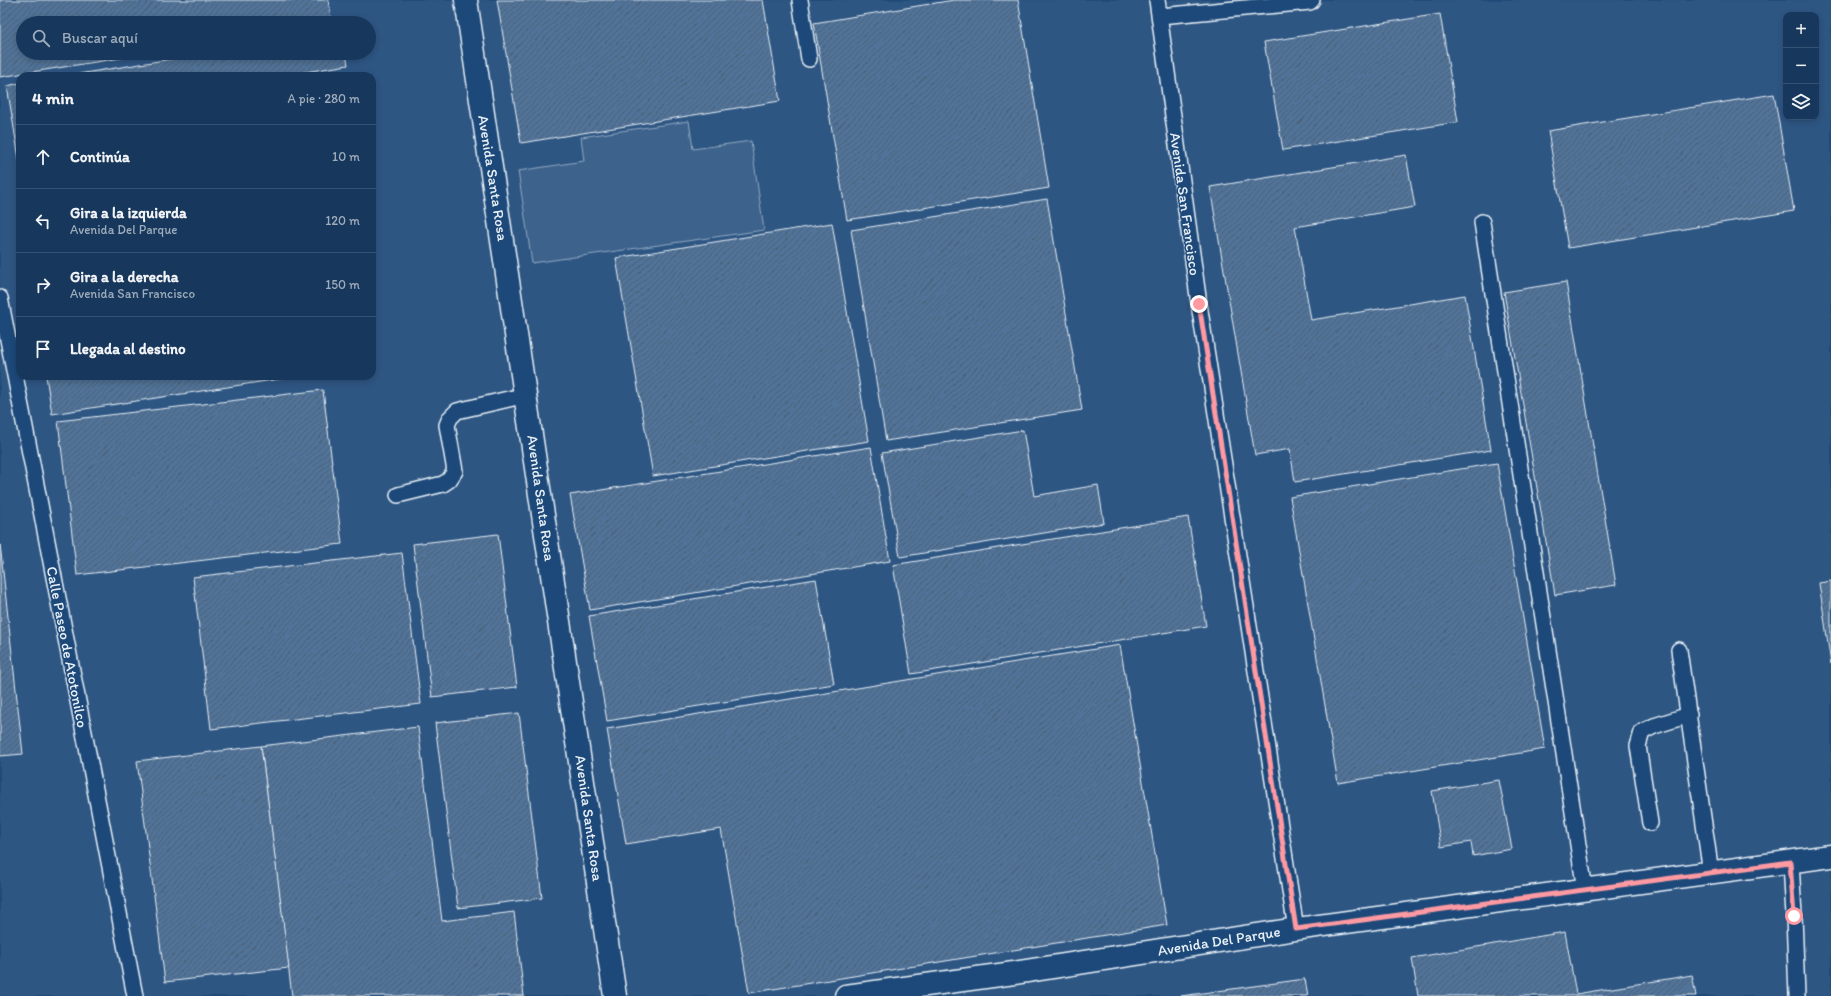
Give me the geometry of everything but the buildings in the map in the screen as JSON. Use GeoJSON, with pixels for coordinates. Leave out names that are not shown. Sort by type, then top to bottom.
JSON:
{"type":"FeatureCollection","features":[{"type":"Feature","properties":{"kind":"street","name":"Avenida Santa Rosa"},"geometry":{"type":"LineString","coordinates":[[466,0],[615,996]]}},
{"type":"Feature","properties":{"kind":"street","name":"Avenida Del Parque"},"geometry":{"type":"LineString","coordinates":[[846,996],[1014,973],[1296,929],[1831,856]]}},
{"type":"Feature","properties":{"kind":"lane"},"geometry":{"type":"LineString","coordinates":[[800,0],[809,59]]}},
{"type":"Feature","properties":{"kind":"lane","name":"Avenida San Francisco"},"geometry":{"type":"LineString","coordinates":[[1157,0],[1199,304],[1296,929]]}},
{"type":"Feature","properties":{"kind":"lane"},"geometry":{"type":"LineString","coordinates":[[1160,16],[1310,2],[1312,0]]}},
{"type":"Feature","properties":{"kind":"lane"},"geometry":{"type":"LineString","coordinates":[[1482,222],[1585,890]]}},
{"type":"Feature","properties":{"kind":"lane","name":"Calle Paseo de Atotonilco"},"geometry":{"type":"LineString","coordinates":[[0,298],[135,996]]}},
{"type":"Feature","properties":{"kind":"lane"},"geometry":{"type":"LineString","coordinates":[[398,495],[443,484],[449,480],[455,471],[447,425],[450,418],[457,411],[526,395]]}},
{"type":"Feature","properties":{"kind":"lane"},"geometry":{"type":"LineString","coordinates":[[1680,650],[1711,873]]}},
{"type":"Feature","properties":{"kind":"lane"},"geometry":{"type":"LineString","coordinates":[[1650,823],[1638,746],[1642,732],[1654,726],[1689,715]]}},
{"type":"Feature","properties":{"kind":"lane"},"geometry":{"type":"LineString","coordinates":[[1790,862],[1797,996]]}},
{"type":"Feature","properties":{"kind":"shaded area"},"geometry":{"type":"Polygon","coordinates":[[[0,0],[1831,0],[1831,996],[0,996],[0,0]]]}},
{"type":"Feature","properties":{"kind":"shaded area"},"geometry":{"type":"Polygon","coordinates":[[[689,121],[693,149],[751,141],[764,230],[532,263],[518,171],[584,161],[581,137],[689,121]]]}},
{"type":"Feature","properties":{"kind":"route"},"geometry":{"type":"LineString","coordinates":[[1199,304],[1296,929],[1790,862],[1794,916]]}}]}
